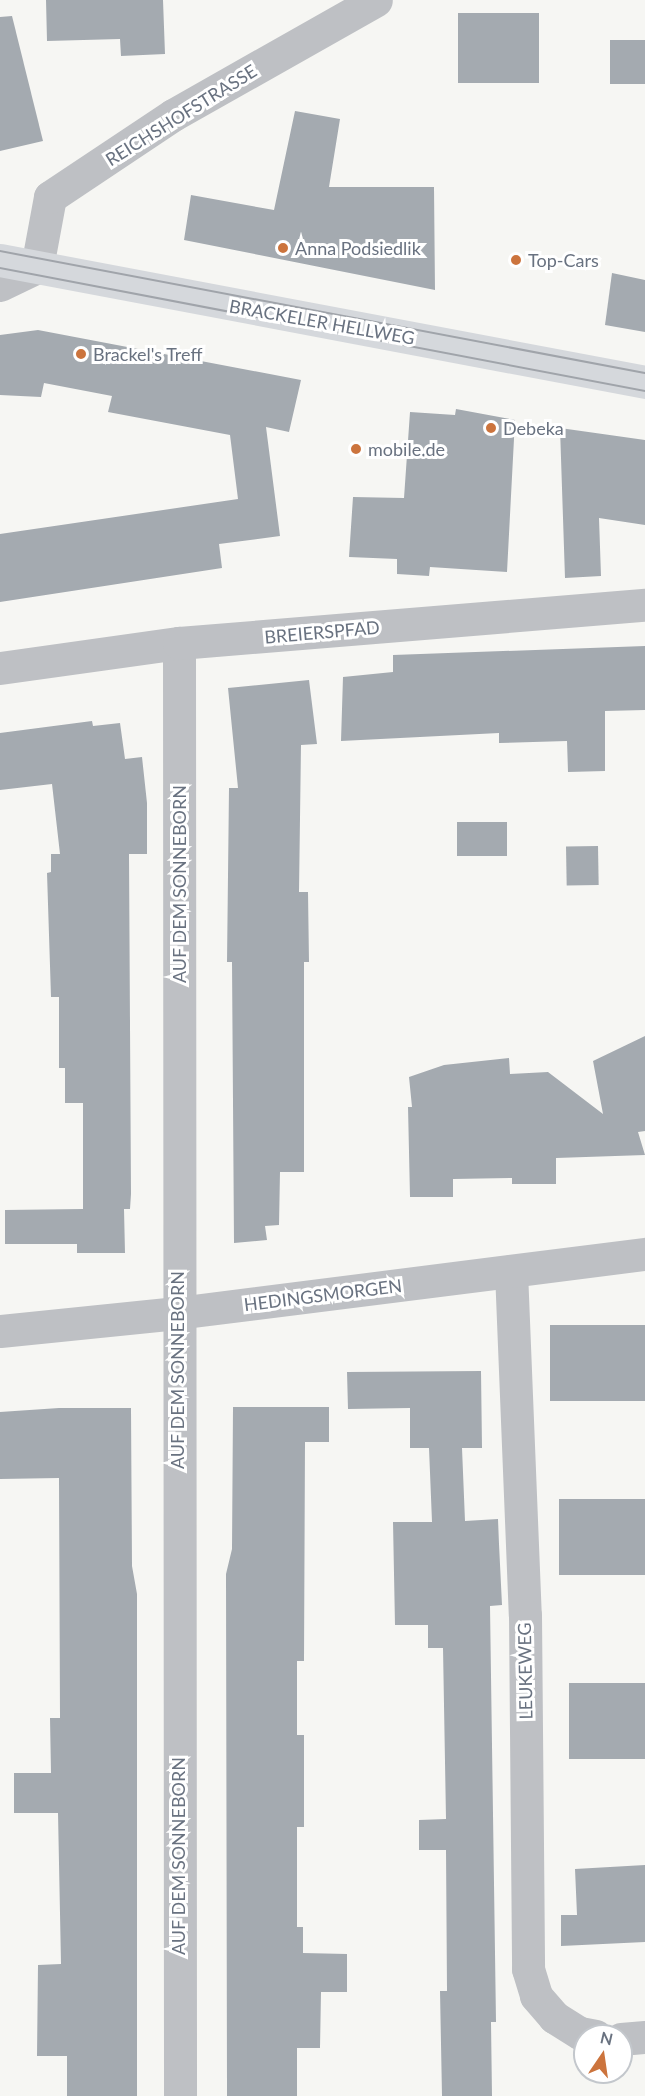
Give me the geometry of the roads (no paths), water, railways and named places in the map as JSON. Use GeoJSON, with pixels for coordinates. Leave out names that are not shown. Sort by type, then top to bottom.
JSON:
{"type":"FeatureCollection","features":[{"type":"Feature","properties":{"kind":"main road","name":"BRACKELER HELLWEG"},"geometry":{"type":"LineString","coordinates":[[0,260],[645,382]]}},
{"type":"Feature","properties":{"kind":"street","name":"REICHSHOFSTRASSE"},"geometry":{"type":"LineString","coordinates":[[37,267],[50,197],[173,116],[376,0]]}},
{"type":"Feature","properties":{"kind":"street"},"geometry":{"type":"LineString","coordinates":[[0,285],[37,267]]}},
{"type":"Feature","properties":{"kind":"street","name":"BREIERSPFAD"},"geometry":{"type":"LineString","coordinates":[[0,668],[179,643],[645,605]]}},
{"type":"Feature","properties":{"kind":"street","name":"AUF DEM SONNEBORN"},"geometry":{"type":"LineString","coordinates":[[179,643],[177,1313],[180,2096]]}},
{"type":"Feature","properties":{"kind":"street","name":"HEDINGSMORGEN"},"geometry":{"type":"LineString","coordinates":[[0,1330],[177,1313],[645,1254]]}},
{"type":"Feature","properties":{"kind":"street","name":"LEUKEWEG"},"geometry":{"type":"LineString","coordinates":[[511,1271],[525,1615],[528,1969],[536,1996],[554,2017],[573,2029]]}},
{"type":"Feature","properties":{"kind":"tram line"},"geometry":{"type":"LineString","coordinates":[[0,251],[645,373]]}},
{"type":"Feature","properties":{"kind":"tram line"},"geometry":{"type":"LineString","coordinates":[[0,268],[645,391]]}},
{"type":"Feature","properties":{"kind":"place","name":"Anna Podsiedlik"},"geometry":{"type":"Point","coordinates":[283,248]}},
{"type":"Feature","properties":{"kind":"place","name":"Top-Cars"},"geometry":{"type":"Point","coordinates":[516,260]}},
{"type":"Feature","properties":{"kind":"place","name":"Brackel's Treff"},"geometry":{"type":"Point","coordinates":[81,354]}},
{"type":"Feature","properties":{"kind":"place","name":"Debeka"},"geometry":{"type":"Point","coordinates":[491,428]}},
{"type":"Feature","properties":{"kind":"place","name":"mobile.de"},"geometry":{"type":"Point","coordinates":[356,449]}}]}
